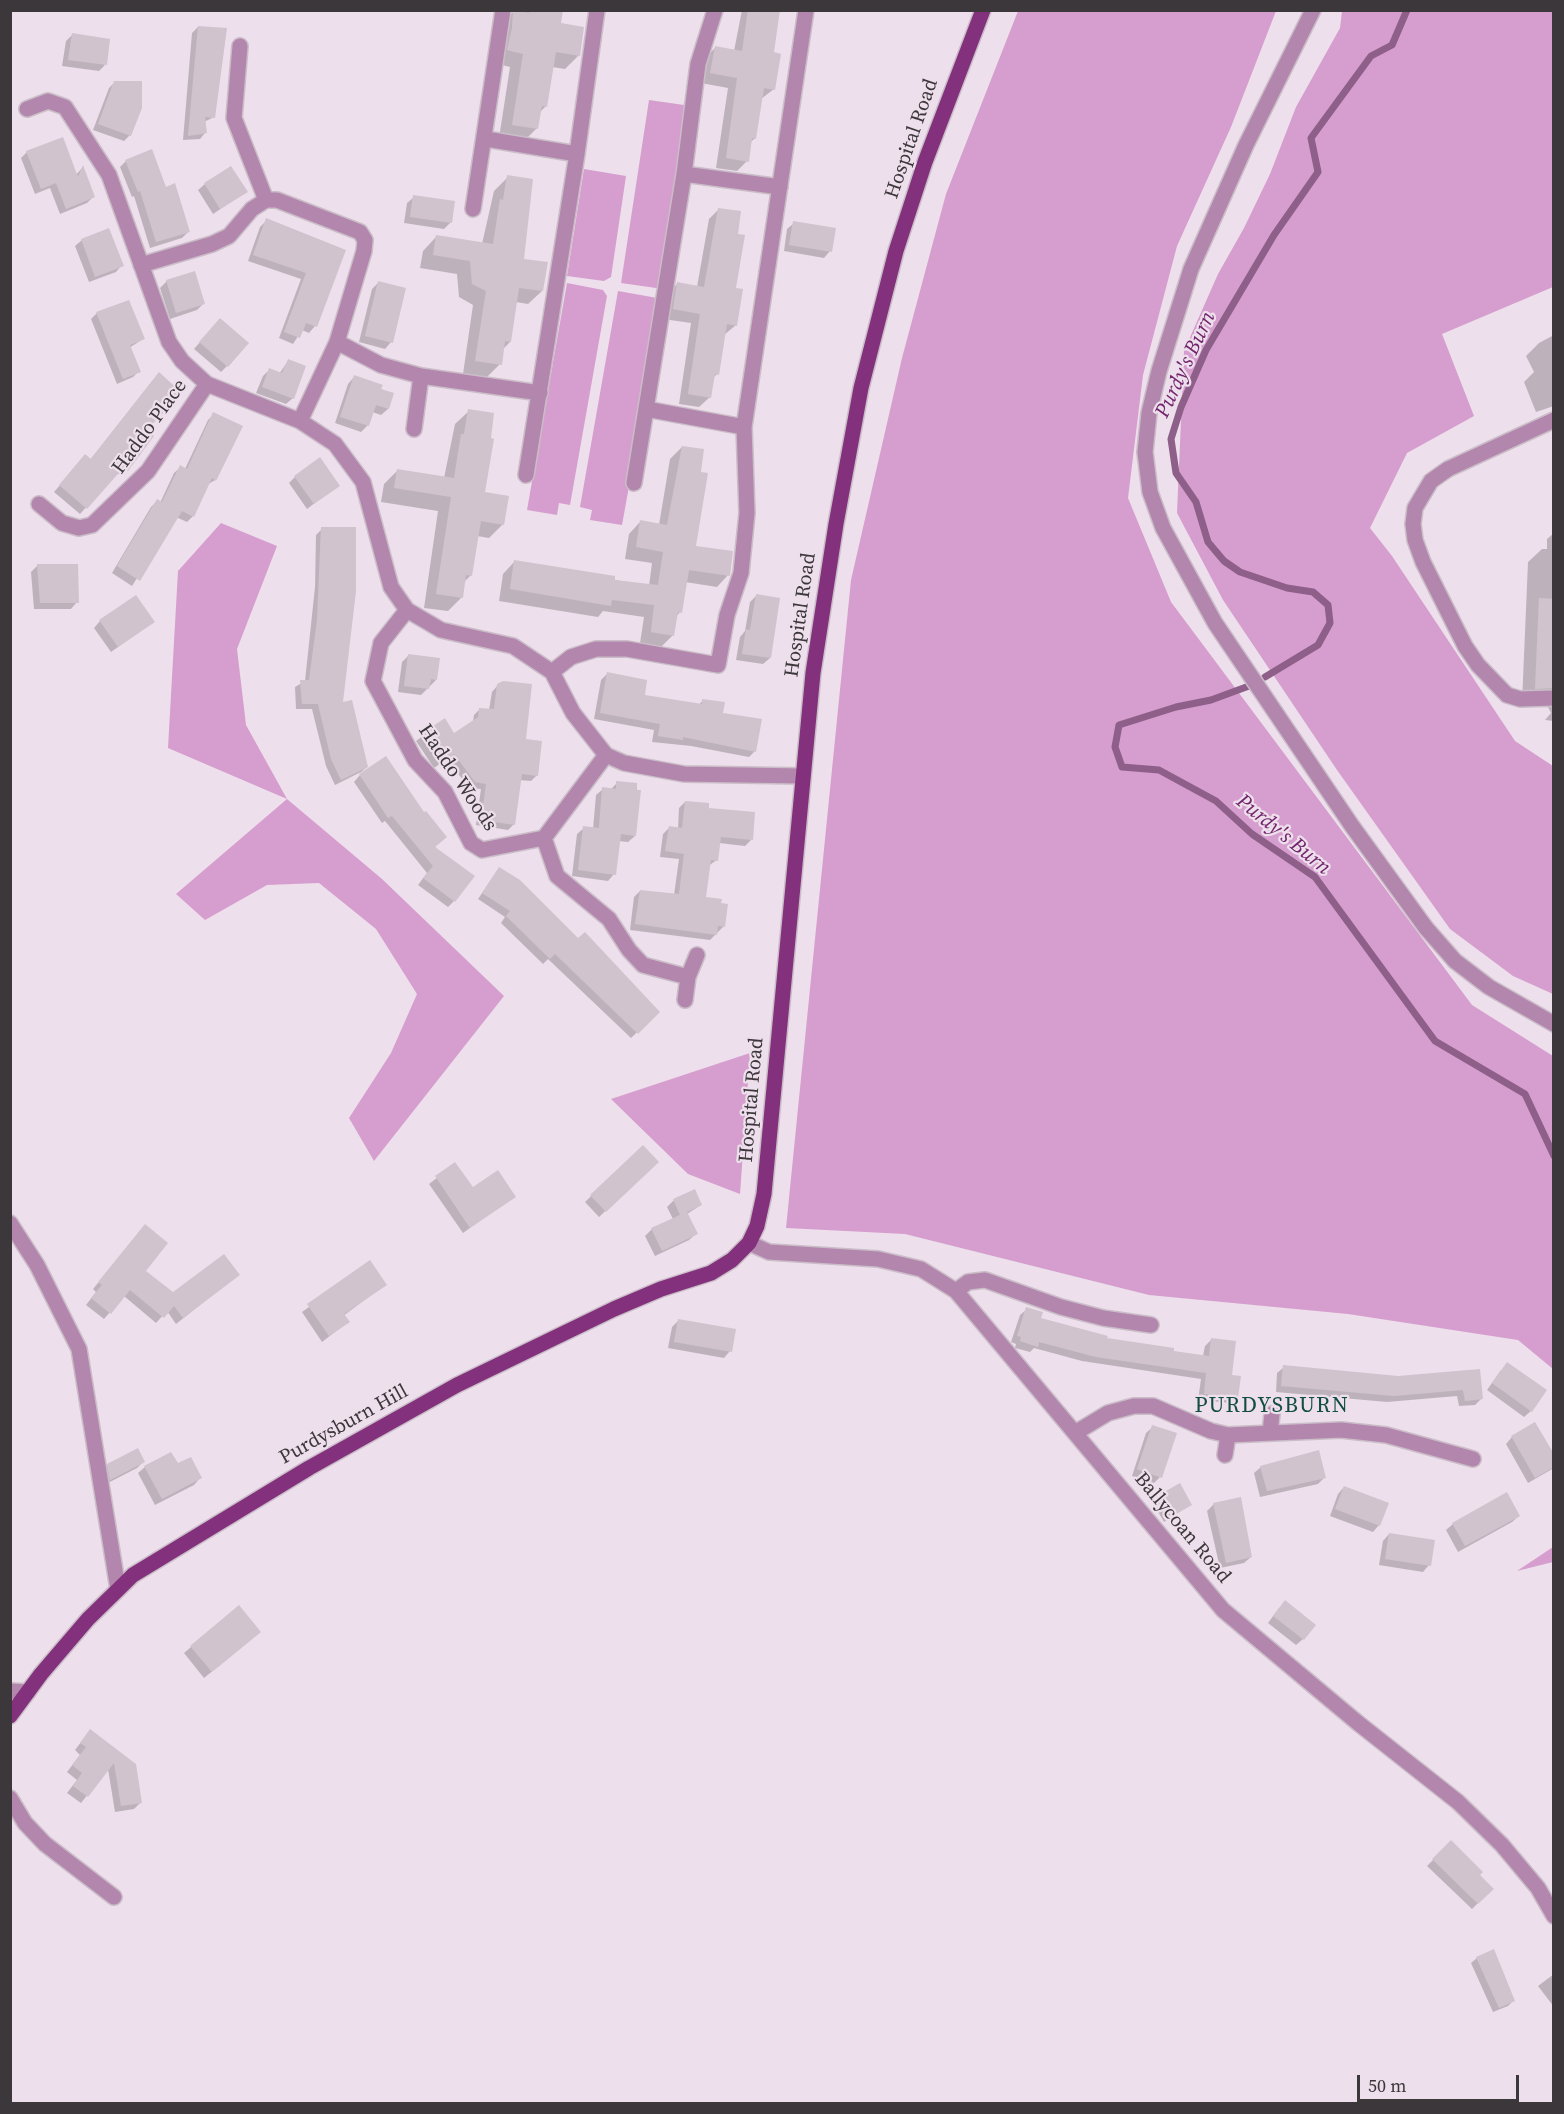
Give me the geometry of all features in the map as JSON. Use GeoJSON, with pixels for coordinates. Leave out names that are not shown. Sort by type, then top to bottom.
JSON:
{"type":"FeatureCollection","features":[{"type":"Feature","properties":{"kind":"main road","name":"Hospital Road"},"geometry":{"type":"LineString","coordinates":[[749,1243],[757,1226],[764,1194],[813,673],[836,524],[861,388],[903,229],[925,162],[983,10]]}},
{"type":"Feature","properties":{"kind":"main road","name":"Purdysburn Hill"},"geometry":{"type":"LineString","coordinates":[[10,1716],[88,1619],[133,1575],[204,1531],[458,1385],[614,1309],[662,1289],[711,1273],[732,1260],[749,1243]]}},
{"type":"Feature","properties":{"kind":"street"},"geometry":{"type":"LineString","coordinates":[[473,209],[486,139],[503,10]]}},
{"type":"Feature","properties":{"kind":"street"},"geometry":{"type":"LineString","coordinates":[[526,475],[577,154],[597,10]]}},
{"type":"Feature","properties":{"kind":"street"},"geometry":{"type":"LineString","coordinates":[[634,483],[684,174],[698,64],[714,10]]}},
{"type":"Feature","properties":{"kind":"street"},"geometry":{"type":"LineString","coordinates":[[552,672],[571,657],[596,649],[627,649],[718,665],[728,615],[741,573],[745,536],[744,427],[806,10]]}},
{"type":"Feature","properties":{"kind":"street"},"geometry":{"type":"LineString","coordinates":[[1313,10],[1241,155],[1191,269],[1159,371],[1149,413],[1145,452],[1150,492],[1162,528],[1215,624],[1365,844],[1426,928],[1455,961],[1489,987],[1554,1024]]}},
{"type":"Feature","properties":{"kind":"street"},"geometry":{"type":"LineString","coordinates":[[240,46],[234,118],[266,200]]}},
{"type":"Feature","properties":{"kind":"street"},"geometry":{"type":"LineString","coordinates":[[27,109],[48,101],[65,107],[109,175],[169,342],[182,361],[207,384],[300,421],[335,444],[363,482],[377,542],[391,587],[407,610],[441,630],[513,646],[552,672],[573,713],[606,754],[624,763],[684,774],[802,776]]}},
{"type":"Feature","properties":{"kind":"street"},"geometry":{"type":"LineString","coordinates":[[486,139],[577,154]]}},
{"type":"Feature","properties":{"kind":"street"},"geometry":{"type":"LineString","coordinates":[[684,174],[780,187]]}},
{"type":"Feature","properties":{"kind":"street"},"geometry":{"type":"LineString","coordinates":[[141,265],[212,244],[229,236],[252,209],[266,200],[277,200],[360,232],[365,240],[364,251],[338,342],[300,421]]}},
{"type":"Feature","properties":{"kind":"street"},"geometry":{"type":"LineString","coordinates":[[338,342],[381,365],[421,376],[540,393]]}},
{"type":"Feature","properties":{"kind":"street"},"geometry":{"type":"LineString","coordinates":[[414,429],[421,376]]}},
{"type":"Feature","properties":{"kind":"street","name":"Haddo Place"},"geometry":{"type":"LineString","coordinates":[[39,504],[62,523],[79,528],[92,525],[148,471],[207,384]]}},
{"type":"Feature","properties":{"kind":"street"},"geometry":{"type":"LineString","coordinates":[[646,409],[744,427]]}},
{"type":"Feature","properties":{"kind":"street"},"geometry":{"type":"LineString","coordinates":[[1554,420],[1448,469],[1431,481],[1415,508],[1413,524],[1415,540],[1423,562],[1465,646],[1478,666],[1507,695],[1520,699],[1554,698]]}},
{"type":"Feature","properties":{"kind":"street","name":"Haddo Woods"},"geometry":{"type":"LineString","coordinates":[[407,610],[381,643],[373,681],[415,760],[445,792],[455,808],[462,830],[471,843],[482,850],[544,838]]}},
{"type":"Feature","properties":{"kind":"street"},"geometry":{"type":"LineString","coordinates":[[606,754],[544,838],[557,876],[589,905],[609,919],[629,950],[643,965],[688,977]]}},
{"type":"Feature","properties":{"kind":"street"},"geometry":{"type":"LineString","coordinates":[[685,1000],[688,977],[697,955]]}},
{"type":"Feature","properties":{"kind":"street"},"geometry":{"type":"LineString","coordinates":[[10,1223],[37,1265],[79,1349],[118,1589]]}},
{"type":"Feature","properties":{"kind":"street","name":"Ballycoan Road"},"geometry":{"type":"LineString","coordinates":[[749,1243],[769,1252],[878,1259],[921,1269],[956,1291],[1223,1610],[1358,1723],[1458,1802],[1502,1845],[1538,1888],[1554,1916]]}},
{"type":"Feature","properties":{"kind":"street"},"geometry":{"type":"LineString","coordinates":[[956,1291],[968,1282],[985,1280],[1061,1307],[1103,1318],[1151,1325]]}},
{"type":"Feature","properties":{"kind":"street"},"geometry":{"type":"LineString","coordinates":[[1075,1432],[1108,1413],[1134,1406],[1153,1406],[1191,1423],[1228,1435],[1298,1430],[1341,1430],[1386,1435],[1473,1460]]}},
{"type":"Feature","properties":{"kind":"street"},"geometry":{"type":"LineString","coordinates":[[1270,1433],[1272,1414]]}},
{"type":"Feature","properties":{"kind":"street"},"geometry":{"type":"LineString","coordinates":[[1225,1455],[1228,1435]]}},
{"type":"Feature","properties":{"kind":"street"},"geometry":{"type":"LineString","coordinates":[[10,1691],[28,1692]]}},
{"type":"Feature","properties":{"kind":"street"},"geometry":{"type":"LineString","coordinates":[[10,1798],[25,1823],[45,1844],[114,1897]]}},
{"type":"Feature","properties":{"kind":"shaded area"},"geometry":{"type":"Polygon","coordinates":[[[1018,11],[1276,11],[1231,127],[1177,246],[1143,375],[1128,498],[1171,602],[1472,1005],[1553,1056],[1553,1369],[1518,1340],[1348,1314],[1149,1295],[905,1234],[786,1228],[851,580],[902,358],[946,194],[1018,11]]]}},
{"type":"Feature","properties":{"kind":"shaded area"},"geometry":{"type":"Polygon","coordinates":[[[1342,11],[1553,11],[1553,287],[1442,334],[1474,416],[1407,453],[1370,528],[1392,556],[1515,741],[1553,766],[1553,994],[1513,976],[1450,929],[1337,770],[1223,600],[1177,513],[1184,351],[1218,274],[1244,228],[1270,174],[1296,107],[1340,28],[1342,11]]]}},
{"type":"Feature","properties":{"kind":"shaded area"},"geometry":{"type":"Polygon","coordinates":[[[649,100],[691,106],[663,289],[621,283],[649,100]]]}},
{"type":"Feature","properties":{"kind":"shaded area"},"geometry":{"type":"Polygon","coordinates":[[[584,169],[626,176],[611,277],[604,281],[567,276],[584,169]]]}},
{"type":"Feature","properties":{"kind":"shaded area"},"geometry":{"type":"Polygon","coordinates":[[[567,283],[603,290],[607,296],[570,505],[559,503],[557,515],[527,510],[567,283]]]}},
{"type":"Feature","properties":{"kind":"shaded area"},"geometry":{"type":"Polygon","coordinates":[[[618,291],[663,299],[622,525],[590,520],[592,510],[580,507],[618,291]]]}},
{"type":"Feature","properties":{"kind":"shaded area"},"geometry":{"type":"Polygon","coordinates":[[[221,523],[277,546],[237,649],[246,725],[287,799],[168,748],[178,571],[221,523]]]}},
{"type":"Feature","properties":{"kind":"shaded area"},"geometry":{"type":"Polygon","coordinates":[[[287,799],[382,879],[504,996],[374,1161],[349,1118],[391,1053],[417,994],[376,929],[319,883],[267,885],[205,920],[176,894],[287,799]]]}},
{"type":"Feature","properties":{"kind":"shaded area"},"geometry":{"type":"Polygon","coordinates":[[[750,1053],[740,1194],[688,1174],[611,1099],[750,1053]]]}},
{"type":"Feature","properties":{"kind":"shaded area"},"geometry":{"type":"Polygon","coordinates":[[[1553,1547],[1553,1562],[1517,1571],[1553,1547]]]}},
{"type":"Feature","properties":{"kind":"building"},"geometry":{"type":"Polygon","coordinates":[[[513,10],[529,13],[530,10],[563,10],[561,23],[584,27],[580,56],[556,52],[547,107],[542,106],[538,129],[512,125],[523,54],[507,50],[513,10]]]}},
{"type":"Feature","properties":{"kind":"building"},"geometry":{"type":"Polygon","coordinates":[[[748,10],[780,10],[774,52],[781,54],[775,90],[764,88],[756,139],[752,138],[749,162],[726,158],[737,78],[710,73],[715,46],[742,51],[748,10]]]}},
{"type":"Feature","properties":{"kind":"building"},"geometry":{"type":"Polygon","coordinates":[[[198,26],[227,28],[215,118],[205,117],[207,133],[188,136],[198,26]]]}},
{"type":"Feature","properties":{"kind":"building"},"geometry":{"type":"Polygon","coordinates":[[[72,33],[110,39],[107,65],[68,60],[72,33]]]}},
{"type":"Feature","properties":{"kind":"building"},"geometry":{"type":"Polygon","coordinates":[[[114,81],[142,81],[142,108],[131,136],[98,124],[114,81]]]}},
{"type":"Feature","properties":{"kind":"building"},"geometry":{"type":"Polygon","coordinates":[[[63,137],[78,177],[83,165],[95,197],[66,209],[56,183],[41,189],[26,151],[63,137]]]}},
{"type":"Feature","properties":{"kind":"building"},"geometry":{"type":"Polygon","coordinates":[[[152,149],[166,187],[175,183],[190,232],[156,242],[140,191],[138,192],[125,160],[152,149]]]}},
{"type":"Feature","properties":{"kind":"building"},"geometry":{"type":"Polygon","coordinates":[[[231,166],[248,192],[220,209],[204,183],[231,166]]]}},
{"type":"Feature","properties":{"kind":"building"},"geometry":{"type":"Polygon","coordinates":[[[507,175],[533,179],[524,259],[548,262],[543,291],[519,288],[511,342],[505,341],[502,365],[475,361],[486,291],[472,284],[470,261],[433,255],[436,235],[493,244],[500,199],[503,200],[507,175]]]}},
{"type":"Feature","properties":{"kind":"building"},"geometry":{"type":"Polygon","coordinates":[[[413,195],[455,201],[452,223],[410,217],[413,195]]]}},
{"type":"Feature","properties":{"kind":"building"},"geometry":{"type":"Polygon","coordinates":[[[718,208],[741,211],[738,234],[745,235],[736,288],[743,289],[737,326],[727,324],[719,375],[715,374],[711,398],[688,394],[700,314],[673,309],[677,282],[704,287],[718,208]]]}},
{"type":"Feature","properties":{"kind":"building"},"geometry":{"type":"Polygon","coordinates":[[[266,218],[346,250],[317,327],[306,323],[300,338],[284,332],[306,273],[253,255],[266,218]]]}},
{"type":"Feature","properties":{"kind":"building"},"geometry":{"type":"Polygon","coordinates":[[[793,221],[836,228],[832,252],[789,245],[793,221]]]}},
{"type":"Feature","properties":{"kind":"building"},"geometry":{"type":"Polygon","coordinates":[[[109,228],[124,266],[95,277],[81,239],[109,228]]]}},
{"type":"Feature","properties":{"kind":"building"},"geometry":{"type":"Polygon","coordinates":[[[195,271],[205,304],[176,313],[166,280],[195,271]]]}},
{"type":"Feature","properties":{"kind":"building"},"geometry":{"type":"Polygon","coordinates":[[[378,281],[406,288],[393,343],[365,336],[378,281]]]}},
{"type":"Feature","properties":{"kind":"building"},"geometry":{"type":"Polygon","coordinates":[[[129,300],[145,339],[130,345],[141,372],[123,379],[96,312],[129,300]]]}},
{"type":"Feature","properties":{"kind":"building"},"geometry":{"type":"Polygon","coordinates":[[[220,318],[249,343],[228,367],[199,342],[220,318]]]}},
{"type":"Feature","properties":{"kind":"building"},"geometry":{"type":"Polygon","coordinates":[[[288,359],[306,366],[294,399],[262,387],[269,368],[282,373],[288,359]]]}},
{"type":"Feature","properties":{"kind":"building"},"geometry":{"type":"Polygon","coordinates":[[[159,372],[182,393],[147,430],[154,436],[128,471],[124,467],[87,509],[59,485],[85,454],[91,459],[159,372]]]}},
{"type":"Feature","properties":{"kind":"building"},"geometry":{"type":"Polygon","coordinates":[[[354,375],[383,385],[381,389],[394,393],[389,409],[376,405],[369,426],[340,417],[354,375]]]}},
{"type":"Feature","properties":{"kind":"building"},"geometry":{"type":"Polygon","coordinates":[[[468,409],[494,413],[491,438],[494,439],[485,492],[509,496],[504,525],[481,521],[472,576],[466,575],[463,598],[436,594],[451,497],[394,488],[397,469],[454,478],[461,434],[464,434],[468,409]]]}},
{"type":"Feature","properties":{"kind":"building"},"geometry":{"type":"Polygon","coordinates":[[[213,412],[243,426],[216,481],[212,478],[194,517],[182,511],[140,581],[117,566],[157,499],[162,502],[180,465],[187,469],[213,412]]]}},
{"type":"Feature","properties":{"kind":"building"},"geometry":{"type":"Polygon","coordinates":[[[682,446],[704,449],[701,472],[708,473],[696,546],[733,551],[730,576],[689,570],[682,613],[678,612],[674,636],[651,632],[654,605],[612,600],[611,606],[510,589],[514,560],[615,576],[615,580],[658,585],[663,552],[636,547],[640,520],[667,525],[682,446]]]}},
{"type":"Feature","properties":{"kind":"building"},"geometry":{"type":"Polygon","coordinates":[[[320,457],[340,486],[314,504],[294,476],[320,457]]]}},
{"type":"Feature","properties":{"kind":"building"},"geometry":{"type":"Polygon","coordinates":[[[321,527],[356,527],[356,591],[343,702],[352,700],[368,767],[341,780],[331,759],[318,704],[302,704],[300,680],[309,680],[317,620],[321,527]]]}},
{"type":"Feature","properties":{"kind":"building"},"geometry":{"type":"Polygon","coordinates":[[[37,564],[78,564],[79,603],[40,603],[37,564]]]}},
{"type":"Feature","properties":{"kind":"building"},"geometry":{"type":"Polygon","coordinates":[[[756,594],[780,598],[771,658],[742,654],[746,629],[750,630],[756,594]]]}},
{"type":"Feature","properties":{"kind":"building"},"geometry":{"type":"Polygon","coordinates":[[[136,595],[155,622],[118,647],[99,620],[136,595]]]}},
{"type":"Feature","properties":{"kind":"building"},"geometry":{"type":"Polygon","coordinates":[[[1539,598],[1554,599],[1554,688],[1535,689],[1539,598]]]}},
{"type":"Feature","properties":{"kind":"building"},"geometry":{"type":"Polygon","coordinates":[[[408,654],[440,658],[437,680],[431,679],[429,689],[404,686],[408,654]]]}},
{"type":"Feature","properties":{"kind":"building"},"geometry":{"type":"Polygon","coordinates":[[[607,672],[647,680],[645,695],[702,704],[702,699],[725,702],[723,713],[762,719],[756,752],[683,737],[683,740],[658,736],[660,724],[600,713],[607,672]]]}},
{"type":"Feature","properties":{"kind":"building"},"geometry":{"type":"Polygon","coordinates":[[[503,681],[532,684],[526,739],[542,741],[538,776],[522,774],[515,825],[481,820],[486,784],[475,782],[454,754],[440,763],[421,734],[445,718],[454,733],[478,717],[479,708],[494,709],[497,684],[503,681]]]}},
{"type":"Feature","properties":{"kind":"building"},"geometry":{"type":"Polygon","coordinates":[[[386,756],[424,812],[426,811],[447,837],[435,847],[475,876],[455,902],[423,878],[433,866],[392,816],[388,818],[359,774],[386,756]]]}},
{"type":"Feature","properties":{"kind":"building"},"geometry":{"type":"Polygon","coordinates":[[[616,781],[637,783],[637,790],[641,790],[636,836],[621,834],[616,875],[578,870],[583,826],[599,828],[602,787],[616,789],[616,781]]]}},
{"type":"Feature","properties":{"kind":"building"},"geometry":{"type":"Polygon","coordinates":[[[685,801],[709,803],[709,808],[755,812],[753,840],[721,837],[718,861],[711,860],[706,897],[722,899],[721,903],[728,904],[725,927],[718,926],[717,935],[635,924],[640,890],[679,894],[684,854],[665,851],[669,826],[682,828],[685,801]]]}},
{"type":"Feature","properties":{"kind":"building"},"geometry":{"type":"Polygon","coordinates":[[[499,867],[520,880],[578,938],[585,932],[660,1012],[638,1034],[555,954],[550,959],[506,916],[510,911],[482,893],[499,867]]]}},
{"type":"Feature","properties":{"kind":"building"},"geometry":{"type":"Polygon","coordinates":[[[643,1145],[659,1162],[606,1212],[590,1195],[643,1145]]]}},
{"type":"Feature","properties":{"kind":"building"},"geometry":{"type":"Polygon","coordinates":[[[455,1162],[473,1187],[498,1170],[516,1197],[470,1228],[435,1176],[455,1162]]]}},
{"type":"Feature","properties":{"kind":"building"},"geometry":{"type":"Polygon","coordinates":[[[695,1189],[702,1205],[687,1212],[698,1234],[662,1251],[651,1228],[680,1215],[673,1199],[695,1189]]]}},
{"type":"Feature","properties":{"kind":"building"},"geometry":{"type":"Polygon","coordinates":[[[145,1224],[168,1243],[146,1271],[173,1292],[224,1254],[240,1275],[183,1318],[174,1306],[164,1318],[130,1290],[111,1314],[91,1298],[102,1285],[98,1282],[145,1224]]]}},
{"type":"Feature","properties":{"kind":"building"},"geometry":{"type":"Polygon","coordinates":[[[370,1260],[387,1285],[344,1314],[350,1322],[329,1336],[307,1304],[370,1260]]]}},
{"type":"Feature","properties":{"kind":"building"},"geometry":{"type":"Polygon","coordinates":[[[1026,1307],[1043,1312],[1041,1318],[1108,1336],[1107,1338],[1174,1348],[1174,1351],[1209,1356],[1211,1338],[1236,1341],[1232,1375],[1241,1376],[1238,1398],[1204,1394],[1206,1373],[1096,1357],[1039,1342],[1038,1347],[1020,1341],[1021,1337],[1017,1336],[1026,1307]]]}},
{"type":"Feature","properties":{"kind":"building"},"geometry":{"type":"Polygon","coordinates":[[[678,1319],[736,1329],[732,1352],[674,1342],[678,1319]]]}},
{"type":"Feature","properties":{"kind":"building"},"geometry":{"type":"Polygon","coordinates":[[[1507,1362],[1547,1390],[1532,1412],[1492,1383],[1507,1362]]]}},
{"type":"Feature","properties":{"kind":"building"},"geometry":{"type":"Polygon","coordinates":[[[1283,1365],[1398,1376],[1480,1369],[1483,1399],[1465,1401],[1463,1390],[1394,1396],[1281,1386],[1283,1365]]]}},
{"type":"Feature","properties":{"kind":"building"},"geometry":{"type":"Polygon","coordinates":[[[1535,1422],[1554,1454],[1554,1467],[1535,1478],[1511,1436],[1535,1422]]]}},
{"type":"Feature","properties":{"kind":"building"},"geometry":{"type":"Polygon","coordinates":[[[1152,1425],[1177,1433],[1162,1478],[1137,1469],[1152,1425]]]}},
{"type":"Feature","properties":{"kind":"building"},"geometry":{"type":"Polygon","coordinates":[[[138,1448],[145,1462],[110,1480],[107,1464],[138,1448]]]}},
{"type":"Feature","properties":{"kind":"building"},"geometry":{"type":"Polygon","coordinates":[[[1319,1450],[1326,1478],[1267,1491],[1260,1466],[1319,1450]]]}},
{"type":"Feature","properties":{"kind":"building"},"geometry":{"type":"Polygon","coordinates":[[[171,1452],[178,1463],[191,1457],[202,1478],[162,1499],[144,1466],[171,1452]]]}},
{"type":"Feature","properties":{"kind":"building"},"geometry":{"type":"Polygon","coordinates":[[[1180,1483],[1192,1505],[1171,1517],[1159,1495],[1180,1483]]]}},
{"type":"Feature","properties":{"kind":"building"},"geometry":{"type":"Polygon","coordinates":[[[1344,1486],[1389,1503],[1380,1526],[1335,1509],[1344,1486]]]}},
{"type":"Feature","properties":{"kind":"building"},"geometry":{"type":"Polygon","coordinates":[[[1507,1492],[1520,1516],[1465,1546],[1452,1523],[1507,1492]]]}},
{"type":"Feature","properties":{"kind":"building"},"geometry":{"type":"Polygon","coordinates":[[[1241,1497],[1252,1557],[1226,1563],[1213,1503],[1241,1497]]]}},
{"type":"Feature","properties":{"kind":"building"},"geometry":{"type":"Polygon","coordinates":[[[1389,1533],[1435,1540],[1431,1566],[1385,1559],[1389,1533]]]}},
{"type":"Feature","properties":{"kind":"building"},"geometry":{"type":"Polygon","coordinates":[[[1285,1600],[1316,1625],[1304,1640],[1273,1616],[1285,1600]]]}},
{"type":"Feature","properties":{"kind":"building"},"geometry":{"type":"Polygon","coordinates":[[[239,1605],[261,1632],[212,1672],[190,1646],[239,1605]]]}},
{"type":"Feature","properties":{"kind":"building"},"geometry":{"type":"Polygon","coordinates":[[[90,1729],[136,1764],[142,1803],[121,1806],[114,1763],[88,1797],[73,1786],[82,1773],[72,1765],[86,1747],[80,1743],[90,1729]]]}},
{"type":"Feature","properties":{"kind":"building"},"geometry":{"type":"Polygon","coordinates":[[[1451,1840],[1483,1872],[1480,1875],[1494,1889],[1478,1904],[1432,1859],[1451,1840]]]}},
{"type":"Feature","properties":{"kind":"building"},"geometry":{"type":"Polygon","coordinates":[[[1494,1949],[1515,2001],[1499,2008],[1476,1957],[1494,1949]]]}},
{"type":"Feature","properties":{"kind":"waterway","name":"Purdy's Burn"},"geometry":{"type":"LineString","coordinates":[[1265,677],[1318,645],[1330,623],[1328,605],[1313,592],[1287,588],[1240,572],[1224,561],[1208,542],[1196,502],[1176,473],[1171,439],[1181,407],[1206,350],[1274,235],[1318,172],[1311,138],[1371,56],[1392,45],[1407,10]]}},
{"type":"Feature","properties":{"kind":"waterway","name":"Purdy's Burn"},"geometry":{"type":"LineString","coordinates":[[1249,686],[1211,700],[1176,707],[1119,725],[1115,747],[1122,767],[1159,770],[1216,801],[1252,834],[1315,877],[1435,1041],[1525,1094],[1554,1156]]}},
{"type":"Feature","properties":{"kind":"district","name":"PURDYSBURN"},"geometry":{"type":"Point","coordinates":[1272,1406]}}]}
